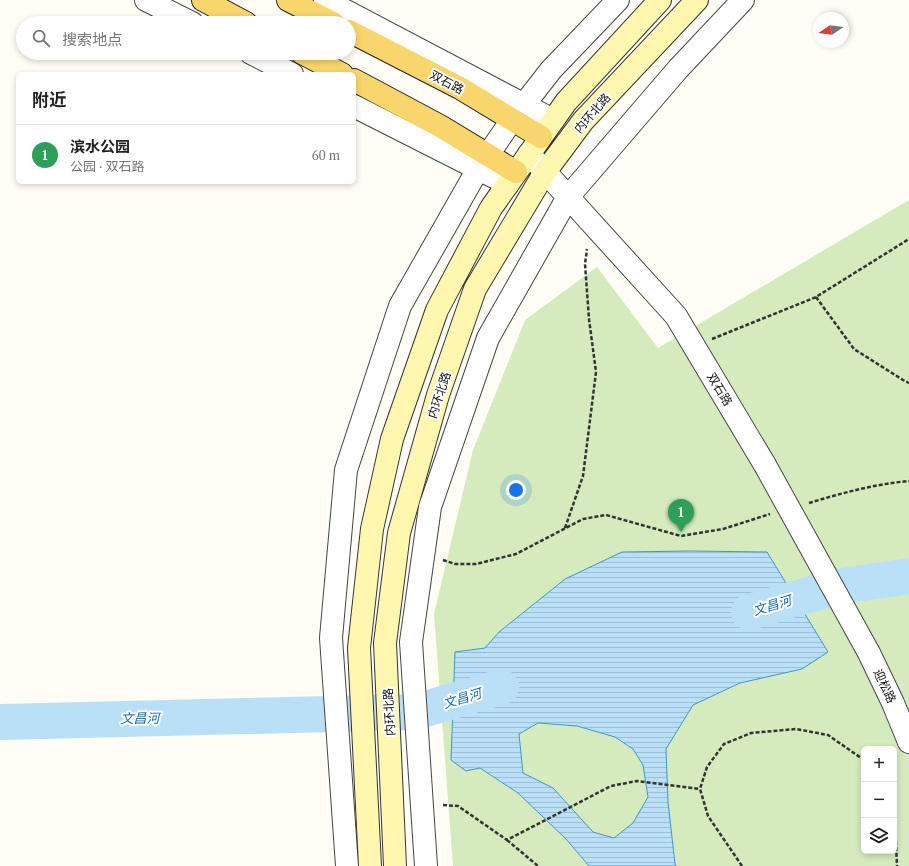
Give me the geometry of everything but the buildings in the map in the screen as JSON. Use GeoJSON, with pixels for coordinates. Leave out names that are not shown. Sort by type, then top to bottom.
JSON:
{"type":"FeatureCollection","features":[{"type":"Feature","properties":{"kind":"main road"},"geometry":{"type":"LineString","coordinates":[[203,0],[233,16]]}},
{"type":"Feature","properties":{"kind":"main road"},"geometry":{"type":"LineString","coordinates":[[288,0],[319,16]]}},
{"type":"Feature","properties":{"kind":"main road"},"geometry":{"type":"LineString","coordinates":[[370,866],[359,648],[372,529],[392,439],[436,310],[491,208],[566,102],[660,0]]}},
{"type":"Feature","properties":{"kind":"main road","name":"内环北路"},"geometry":{"type":"LineString","coordinates":[[395,866],[385,643],[399,533],[438,395],[475,289],[545,172],[583,121],[697,0]]}},
{"type":"Feature","properties":{"kind":"main road","name":"双石路"},"geometry":{"type":"LineString","coordinates":[[356,35],[460,88],[518,112],[547,129]]}},
{"type":"Feature","properties":{"kind":"main road"},"geometry":{"type":"LineString","coordinates":[[315,60],[338,72]]}},
{"type":"Feature","properties":{"kind":"main road"},"geometry":{"type":"LineString","coordinates":[[356,81],[440,126],[483,162],[512,178]]}},
{"type":"Feature","properties":{"kind":"street"},"geometry":{"type":"LineString","coordinates":[[146,0],[178,16]]}},
{"type":"Feature","properties":{"kind":"street"},"geometry":{"type":"LineString","coordinates":[[325,0],[353,16]]}},
{"type":"Feature","properties":{"kind":"street"},"geometry":{"type":"LineString","coordinates":[[346,866],[331,638],[346,470],[400,306],[483,162],[518,112],[551,70],[618,0]]}},
{"type":"Feature","properties":{"kind":"street"},"geometry":{"type":"LineString","coordinates":[[426,866],[411,642],[430,507],[488,338],[568,197],[678,69],[744,0]]}},
{"type":"Feature","properties":{"kind":"street"},"geometry":{"type":"LineString","coordinates":[[356,18],[518,112]]}},
{"type":"Feature","properties":{"kind":"street"},"geometry":{"type":"LineString","coordinates":[[265,60],[288,72]]}},
{"type":"Feature","properties":{"kind":"street"},"geometry":{"type":"LineString","coordinates":[[356,107],[483,162]]}},
{"type":"Feature","properties":{"kind":"street","name":"双石路"},"geometry":{"type":"LineString","coordinates":[[529,154],[676,316],[765,465],[869,653]]}},
{"type":"Feature","properties":{"kind":"street","name":"迎松路"},"geometry":{"type":"LineString","coordinates":[[869,653],[901,708],[909,742]]}},
{"type":"Feature","properties":{"kind":"path"},"geometry":{"type":"LineString","coordinates":[[565,528],[583,476],[596,372],[589,319],[585,264],[590,221]]}},
{"type":"Feature","properties":{"kind":"path"},"geometry":{"type":"LineString","coordinates":[[694,346],[816,297],[909,238]]}},
{"type":"Feature","properties":{"kind":"path"},"geometry":{"type":"LineString","coordinates":[[816,297],[854,348],[909,383]]}},
{"type":"Feature","properties":{"kind":"path"},"geometry":{"type":"LineString","coordinates":[[806,504],[834,495],[880,485],[909,481]]}},
{"type":"Feature","properties":{"kind":"path"},"geometry":{"type":"LineString","coordinates":[[424,555],[455,564],[476,564],[516,554],[583,519],[606,516],[681,536],[723,529],[777,512]]}},
{"type":"Feature","properties":{"kind":"path"},"geometry":{"type":"LineString","coordinates":[[742,866],[708,816],[700,788],[707,766],[724,744],[751,733],[796,729],[828,735],[861,758]]}},
{"type":"Feature","properties":{"kind":"path"},"geometry":{"type":"LineString","coordinates":[[507,840],[611,786],[637,781],[700,788]]}},
{"type":"Feature","properties":{"kind":"path"},"geometry":{"type":"LineString","coordinates":[[421,795],[458,806],[507,840],[538,866]]}},
{"type":"Feature","properties":{"kind":"path"},"geometry":{"type":"LineString","coordinates":[[894,818],[896,821],[897,866]]}},
{"type":"Feature","properties":{"kind":"green space"},"geometry":{"type":"Polygon","coordinates":[[[909,200],[909,866],[453,866],[434,614],[473,450],[525,320],[597,267],[658,348],[909,200]]]}},
{"type":"Feature","properties":{"kind":"water"},"geometry":{"type":"Polygon","coordinates":[[[622,552],[767,552],[828,652],[802,669],[740,683],[693,705],[666,749],[668,802],[676,866],[589,866],[566,839],[518,793],[480,768],[466,771],[451,760],[455,652],[485,648],[499,632],[565,579],[622,552]],[[538,723],[519,734],[523,773],[553,788],[593,832],[614,838],[633,823],[648,797],[643,765],[633,749],[615,737],[577,726],[538,723]]]}},
{"type":"Feature","properties":{"kind":"waterway","name":"文昌河"},"geometry":{"type":"LineString","coordinates":[[749,612],[836,587],[909,576]]}},
{"type":"Feature","properties":{"kind":"waterway","name":"文昌河"},"geometry":{"type":"LineString","coordinates":[[0,722],[415,712],[501,687]]}},
{"type":"Feature","properties":{"kind":"place","name":"滨水公园"},"geometry":{"type":"Point","coordinates":[681,532]}}]}
